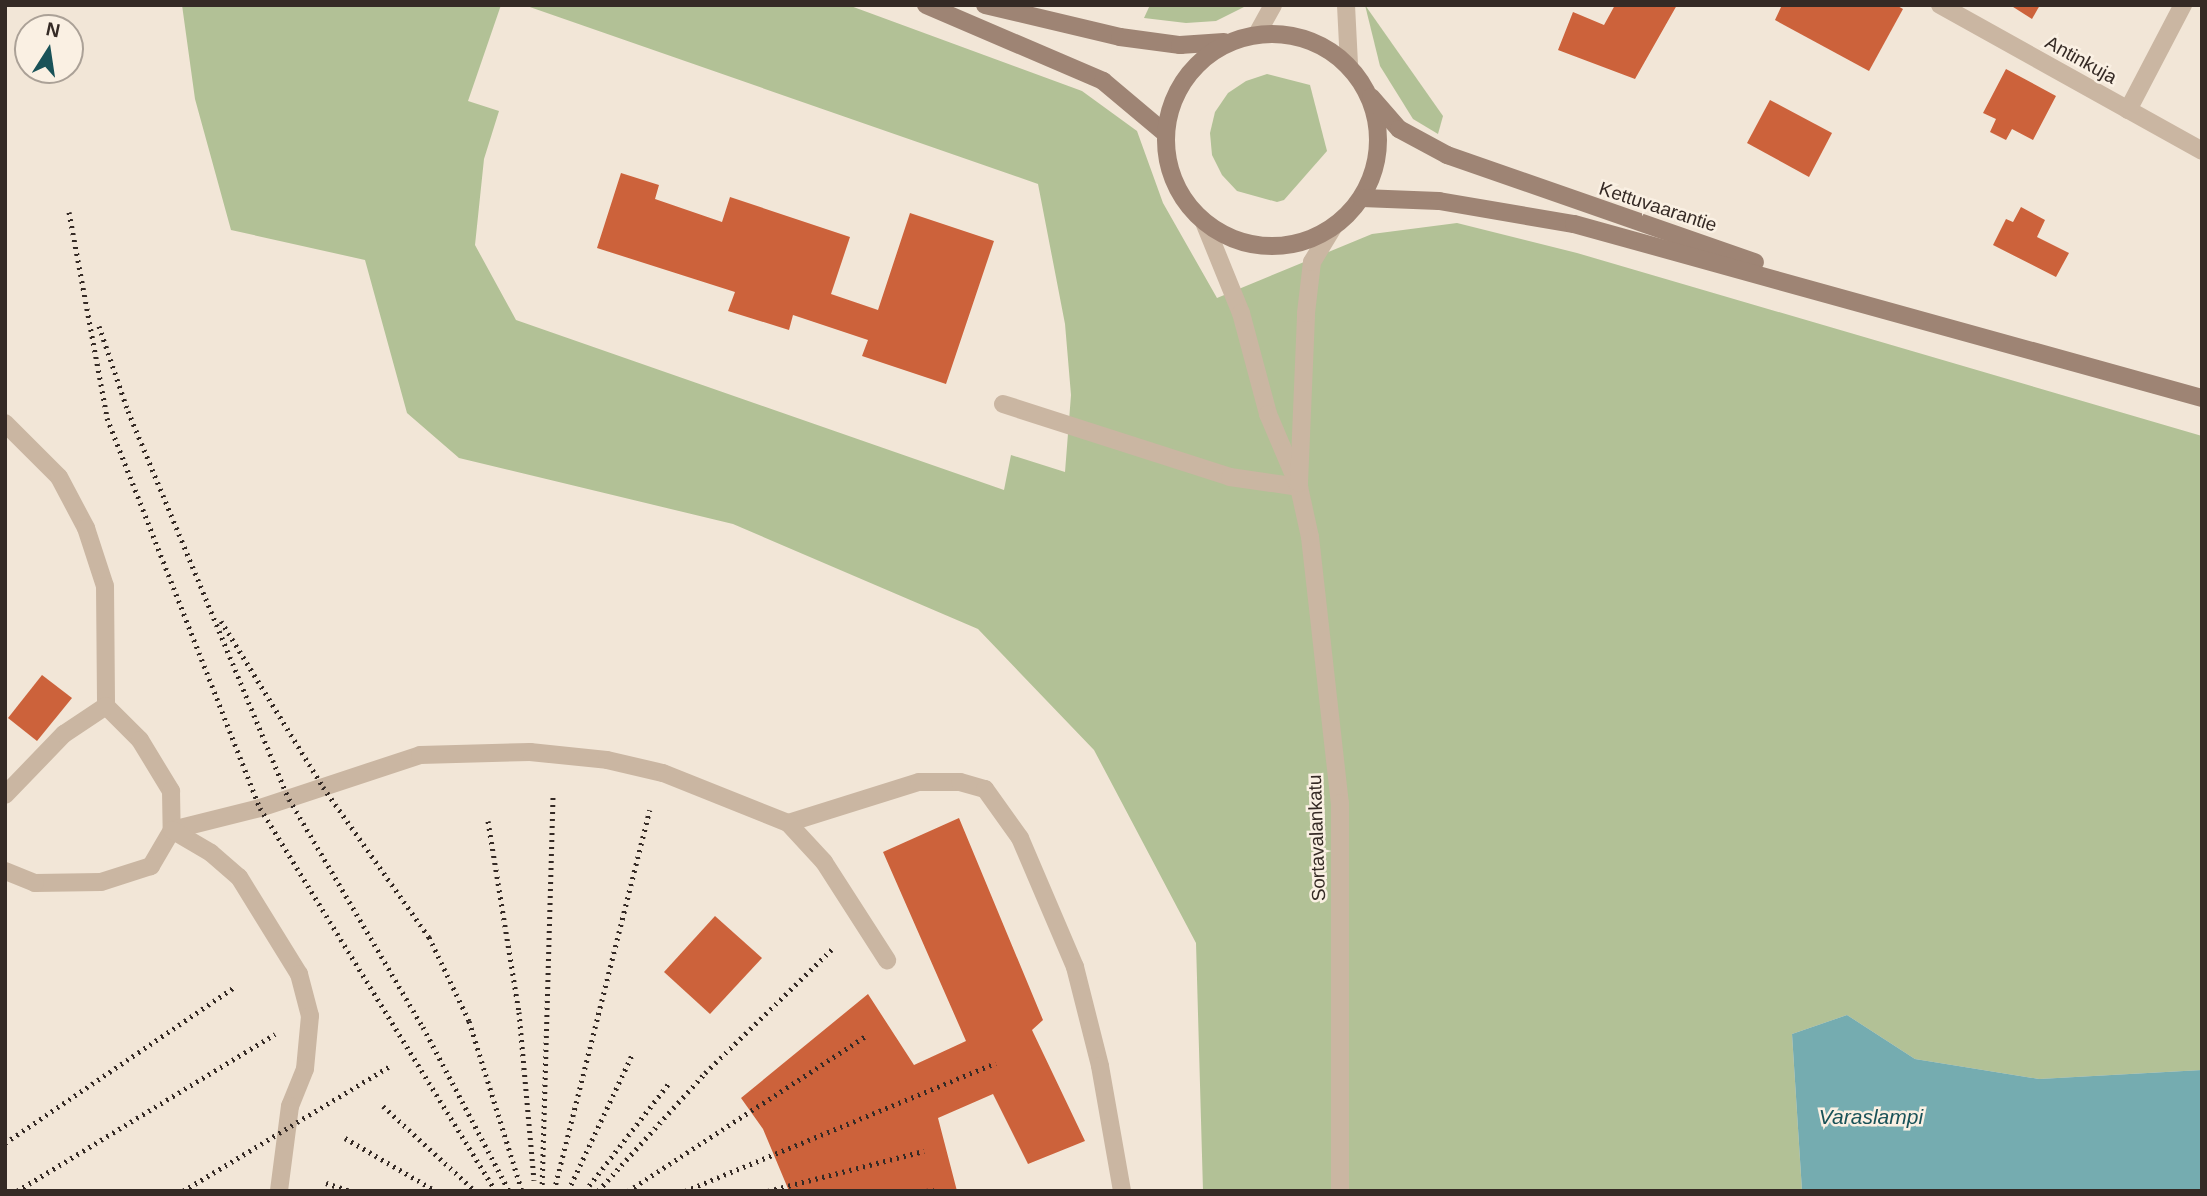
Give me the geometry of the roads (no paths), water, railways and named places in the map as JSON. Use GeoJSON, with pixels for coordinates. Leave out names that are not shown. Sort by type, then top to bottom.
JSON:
{"type":"FeatureCollection","features":[{"type":"Feature","properties":{"kind":"main road"},"geometry":{"type":"LineString","coordinates":[[926,5],[1102,81],[1165,133]]}},
{"type":"Feature","properties":{"kind":"main road"},"geometry":{"type":"LineString","coordinates":[[985,5],[1120,37],[1180,45],[1228,42],[1257,34],[1290,34],[1320,44],[1349,65],[1368,92],[1378,131],[1374,171],[1362,198],[1334,226],[1303,242],[1271,247],[1234,240],[1204,222],[1180,194],[1167,164],[1165,133],[1175,92],[1201,59],[1228,42]]}},
{"type":"Feature","properties":{"kind":"main road","name":"Kettuvaarantie"},"geometry":{"type":"LineString","coordinates":[[1368,92],[1399,129],[1447,155],[1955,327]]}},
{"type":"Feature","properties":{"kind":"main road","name":"Kettuvaarantie"},"geometry":{"type":"LineString","coordinates":[[1362,198],[1439,201],[1574,224],[1955,327],[2202,398]]}},
{"type":"Feature","properties":{"kind":"street"},"geometry":{"type":"LineString","coordinates":[[1257,34],[1273,5]]}},
{"type":"Feature","properties":{"kind":"street"},"geometry":{"type":"LineString","coordinates":[[1346,5],[1349,65]]}},
{"type":"Feature","properties":{"kind":"street","name":"Antinkuja"},"geometry":{"type":"LineString","coordinates":[[1940,5],[2202,151]]}},
{"type":"Feature","properties":{"kind":"street"},"geometry":{"type":"LineString","coordinates":[[2128,110],[2183,5]]}},
{"type":"Feature","properties":{"kind":"street","name":"Sortavalankatu"},"geometry":{"type":"LineString","coordinates":[[1204,222],[1241,313],[1268,414],[1299,487],[1310,537],[1340,803],[1340,1191]]}},
{"type":"Feature","properties":{"kind":"street","name":"Sortavalankatu"},"geometry":{"type":"LineString","coordinates":[[1299,487],[1312,262],[1334,226]]}},
{"type":"Feature","properties":{"kind":"street"},"geometry":{"type":"LineString","coordinates":[[1003,404],[1230,477],[1299,487]]}},
{"type":"Feature","properties":{"kind":"street"},"geometry":{"type":"LineString","coordinates":[[5,424],[59,477],[86,528],[105,586],[106,706],[140,740],[171,791],[172,830],[151,866],[101,882],[35,883],[5,872]]}},
{"type":"Feature","properties":{"kind":"street"},"geometry":{"type":"LineString","coordinates":[[5,795],[64,734],[106,706]]}},
{"type":"Feature","properties":{"kind":"street"},"geometry":{"type":"LineString","coordinates":[[172,830],[260,808],[420,755],[530,752],[607,760],[663,773],[788,823],[824,862],[887,960]]}},
{"type":"Feature","properties":{"kind":"street"},"geometry":{"type":"LineString","coordinates":[[788,823],[919,782],[960,782],[985,789],[1020,838],[1074,967],[1100,1066],[1122,1191]]}},
{"type":"Feature","properties":{"kind":"street"},"geometry":{"type":"LineString","coordinates":[[172,830],[211,853],[239,877],[299,974],[310,1016],[305,1069],[290,1106],[279,1191]]}},
{"type":"Feature","properties":{"kind":"water","name":"Varaslampi"},"geometry":{"type":"Polygon","coordinates":[[[1847,1015],[1915,1059],[2039,1079],[2202,1070],[2202,1191],[1802,1191],[1792,1034],[1847,1015]]]}},
{"type":"Feature","properties":{"kind":"railway"},"geometry":{"type":"LineString","coordinates":[[69,212],[107,418],[260,808],[496,1191]]}},
{"type":"Feature","properties":{"kind":"railway"},"geometry":{"type":"LineString","coordinates":[[99,326],[128,411],[289,799],[423,1027],[509,1191]]}},
{"type":"Feature","properties":{"kind":"railway"},"geometry":{"type":"LineString","coordinates":[[221,621],[323,787],[429,937],[469,1021],[522,1191]]}},
{"type":"Feature","properties":{"kind":"railway"},"geometry":{"type":"LineString","coordinates":[[542,1191],[553,797]]}},
{"type":"Feature","properties":{"kind":"railway"},"geometry":{"type":"LineString","coordinates":[[554,1191],[650,810]]}},
{"type":"Feature","properties":{"kind":"railway"},"geometry":{"type":"LineString","coordinates":[[488,821],[519,1012],[534,1180]]}},
{"type":"Feature","properties":{"kind":"railway"},"geometry":{"type":"LineString","coordinates":[[598,1191],[705,1073],[832,949]]}},
{"type":"Feature","properties":{"kind":"railway"},"geometry":{"type":"LineString","coordinates":[[5,1143],[236,986]]}},
{"type":"Feature","properties":{"kind":"railway"},"geometry":{"type":"LineString","coordinates":[[17,1191],[275,1034]]}},
{"type":"Feature","properties":{"kind":"railway"},"geometry":{"type":"LineString","coordinates":[[628,1191],[866,1036]]}},
{"type":"Feature","properties":{"kind":"railway"},"geometry":{"type":"LineString","coordinates":[[568,1191],[633,1053]]}},
{"type":"Feature","properties":{"kind":"railway"},"geometry":{"type":"LineString","coordinates":[[685,1191],[996,1063]]}},
{"type":"Feature","properties":{"kind":"railway"},"geometry":{"type":"LineString","coordinates":[[183,1191],[392,1065]]}},
{"type":"Feature","properties":{"kind":"railway"},"geometry":{"type":"LineString","coordinates":[[585,1191],[669,1083]]}},
{"type":"Feature","properties":{"kind":"railway"},"geometry":{"type":"LineString","coordinates":[[383,1106],[475,1191]]}},
{"type":"Feature","properties":{"kind":"railway"},"geometry":{"type":"LineString","coordinates":[[345,1138],[436,1191]]}},
{"type":"Feature","properties":{"kind":"railway"},"geometry":{"type":"LineString","coordinates":[[768,1191],[924,1151]]}},
{"type":"Feature","properties":{"kind":"railway"},"geometry":{"type":"LineString","coordinates":[[326,1183],[351,1191]]}},
{"type":"Feature","properties":{"kind":"railway"},"geometry":{"type":"LineString","coordinates":[[926,1191],[934,1190]]}}]}
